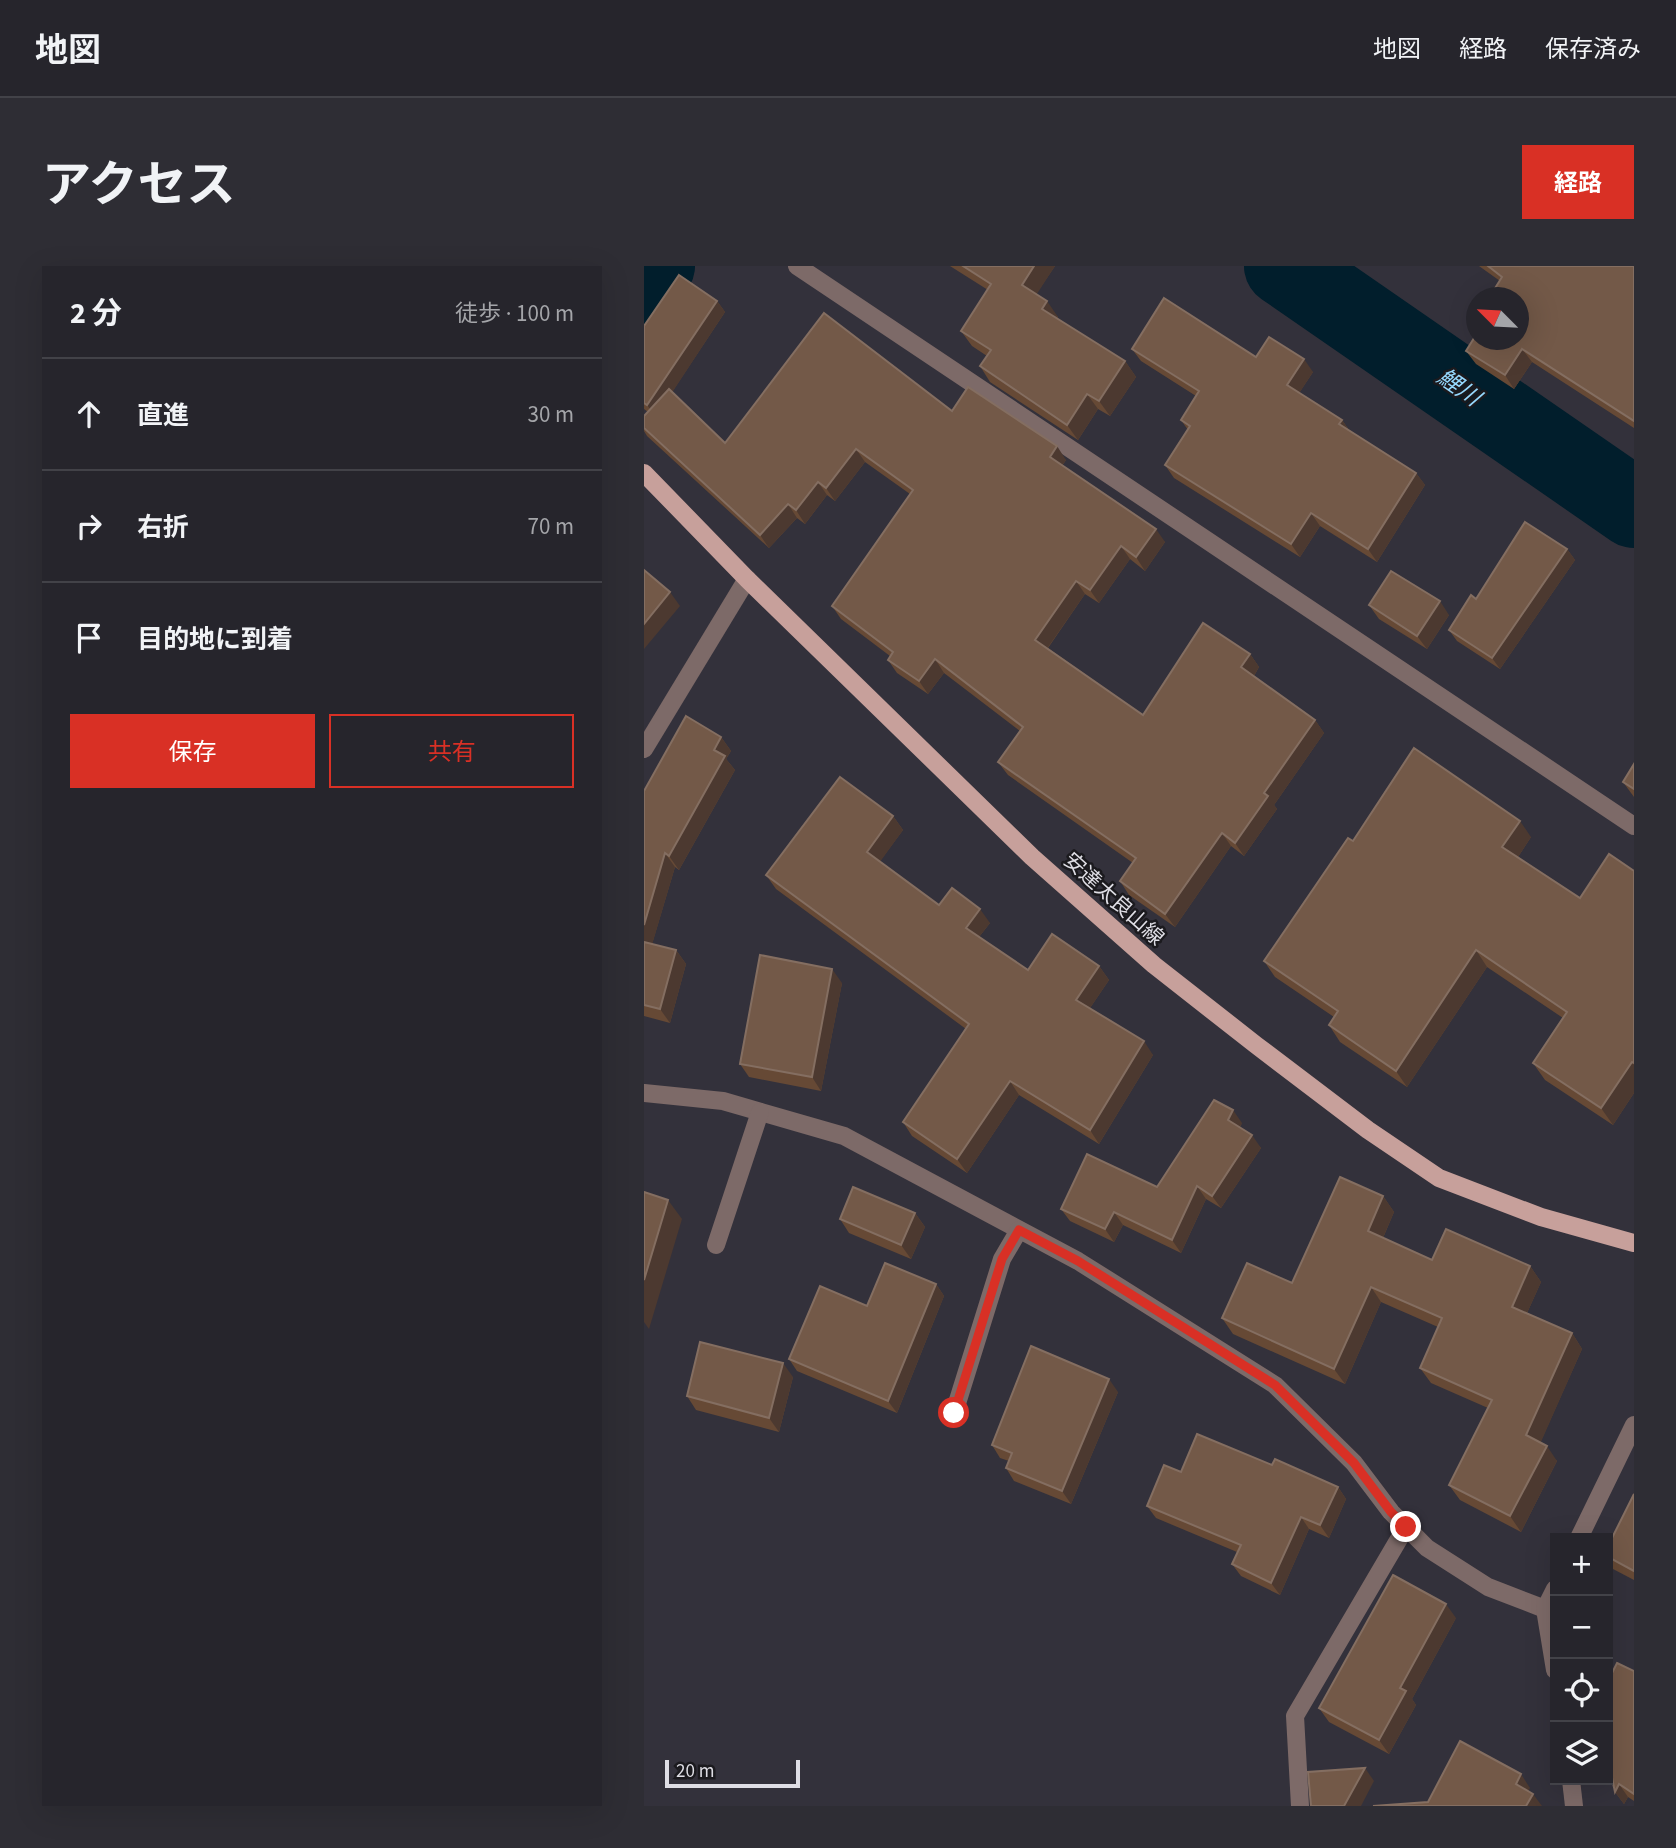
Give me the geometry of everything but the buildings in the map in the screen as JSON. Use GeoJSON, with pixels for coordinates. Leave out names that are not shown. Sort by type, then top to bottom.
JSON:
{"type":"FeatureCollection","features":[{"type":"Feature","properties":{"kind":"main road","name":"安達太良山線"},"geometry":{"type":"LineString","coordinates":[[644,473],[747,579],[1032,856],[1164,974],[1367,1130],[1419,1165],[1459,1187],[1541,1217],[1634,1243]]}},
{"type":"Feature","properties":{"kind":"street"},"geometry":{"type":"LineString","coordinates":[[797,266],[1634,826]]}},
{"type":"Feature","properties":{"kind":"street"},"geometry":{"type":"LineString","coordinates":[[644,749],[747,579]]}},
{"type":"Feature","properties":{"kind":"street"},"geometry":{"type":"LineString","coordinates":[[644,1093],[723,1101],[844,1136],[1078,1261],[1275,1385],[1354,1463],[1391,1512],[1427,1548],[1488,1587],[1545,1609]]}},
{"type":"Feature","properties":{"kind":"street"},"geometry":{"type":"LineString","coordinates":[[716,1245],[760,1112]]}},
{"type":"Feature","properties":{"kind":"street"},"geometry":{"type":"LineString","coordinates":[[954,1413],[1002,1259],[1019,1230]]}},
{"type":"Feature","properties":{"kind":"street"},"geometry":{"type":"LineString","coordinates":[[1582,1533],[1634,1425]]}},
{"type":"Feature","properties":{"kind":"street"},"geometry":{"type":"LineString","coordinates":[[1300,1806],[1295,1716],[1406,1527]]}},
{"type":"Feature","properties":{"kind":"street"},"geometry":{"type":"LineString","coordinates":[[1552,1596],[1545,1609],[1553,1659]]}},
{"type":"Feature","properties":{"kind":"street"},"geometry":{"type":"LineString","coordinates":[[1572,1785],[1574,1806]]}},
{"type":"Feature","properties":{"kind":"waterway","name":"鯉川"},"geometry":{"type":"LineString","coordinates":[[644,285],[655,266]]}},
{"type":"Feature","properties":{"kind":"waterway","name":"鯉川"},"geometry":{"type":"LineString","coordinates":[[1284,266],[1634,508]]}},
{"type":"Feature","properties":{"kind":"route"},"geometry":{"type":"LineString","coordinates":[[954,1413],[1002,1259],[1019,1230],[1078,1261],[1275,1385],[1354,1463],[1391,1512],[1406,1527]]}}]}
